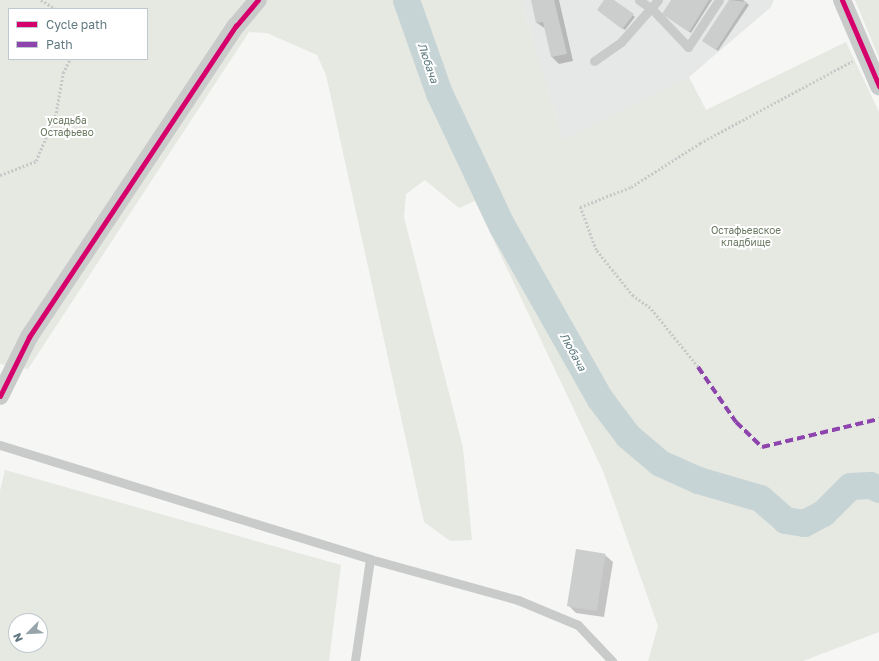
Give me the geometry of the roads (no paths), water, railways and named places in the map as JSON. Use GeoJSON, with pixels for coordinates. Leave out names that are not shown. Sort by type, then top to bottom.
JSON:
{"type":"FeatureCollection","features":[{"type":"Feature","properties":{"kind":"street"},"geometry":{"type":"LineString","coordinates":[[0,396],[29,337],[236,26],[258,0]]}},
{"type":"Feature","properties":{"kind":"street"},"geometry":{"type":"LineString","coordinates":[[842,0],[879,86]]}},
{"type":"Feature","properties":{"kind":"lane"},"geometry":{"type":"LineString","coordinates":[[639,0],[652,9],[688,47],[719,0]]}},
{"type":"Feature","properties":{"kind":"lane"},"geometry":{"type":"LineString","coordinates":[[594,61],[621,42],[652,9],[658,0]]}},
{"type":"Feature","properties":{"kind":"lane"},"geometry":{"type":"LineString","coordinates":[[0,444],[370,559],[518,600],[578,625],[612,661]]}},
{"type":"Feature","properties":{"kind":"lane"},"geometry":{"type":"LineString","coordinates":[[355,661],[370,559]]}},
{"type":"Feature","properties":{"kind":"waterway","name":"Любача"},"geometry":{"type":"LineString","coordinates":[[406,0],[439,93],[502,226],[600,399],[628,436],[660,463],[698,480],[760,498],[785,520],[804,523],[823,513],[850,486],[870,485],[879,489]]}},
{"type":"Feature","properties":{"kind":"park label","name":"усадьба Остафьево"},"geometry":{"type":"Point","coordinates":[67,126]}},
{"type":"Feature","properties":{"kind":"park label","name":"Остафьевское кладбище"},"geometry":{"type":"Point","coordinates":[746,236]}}]}
